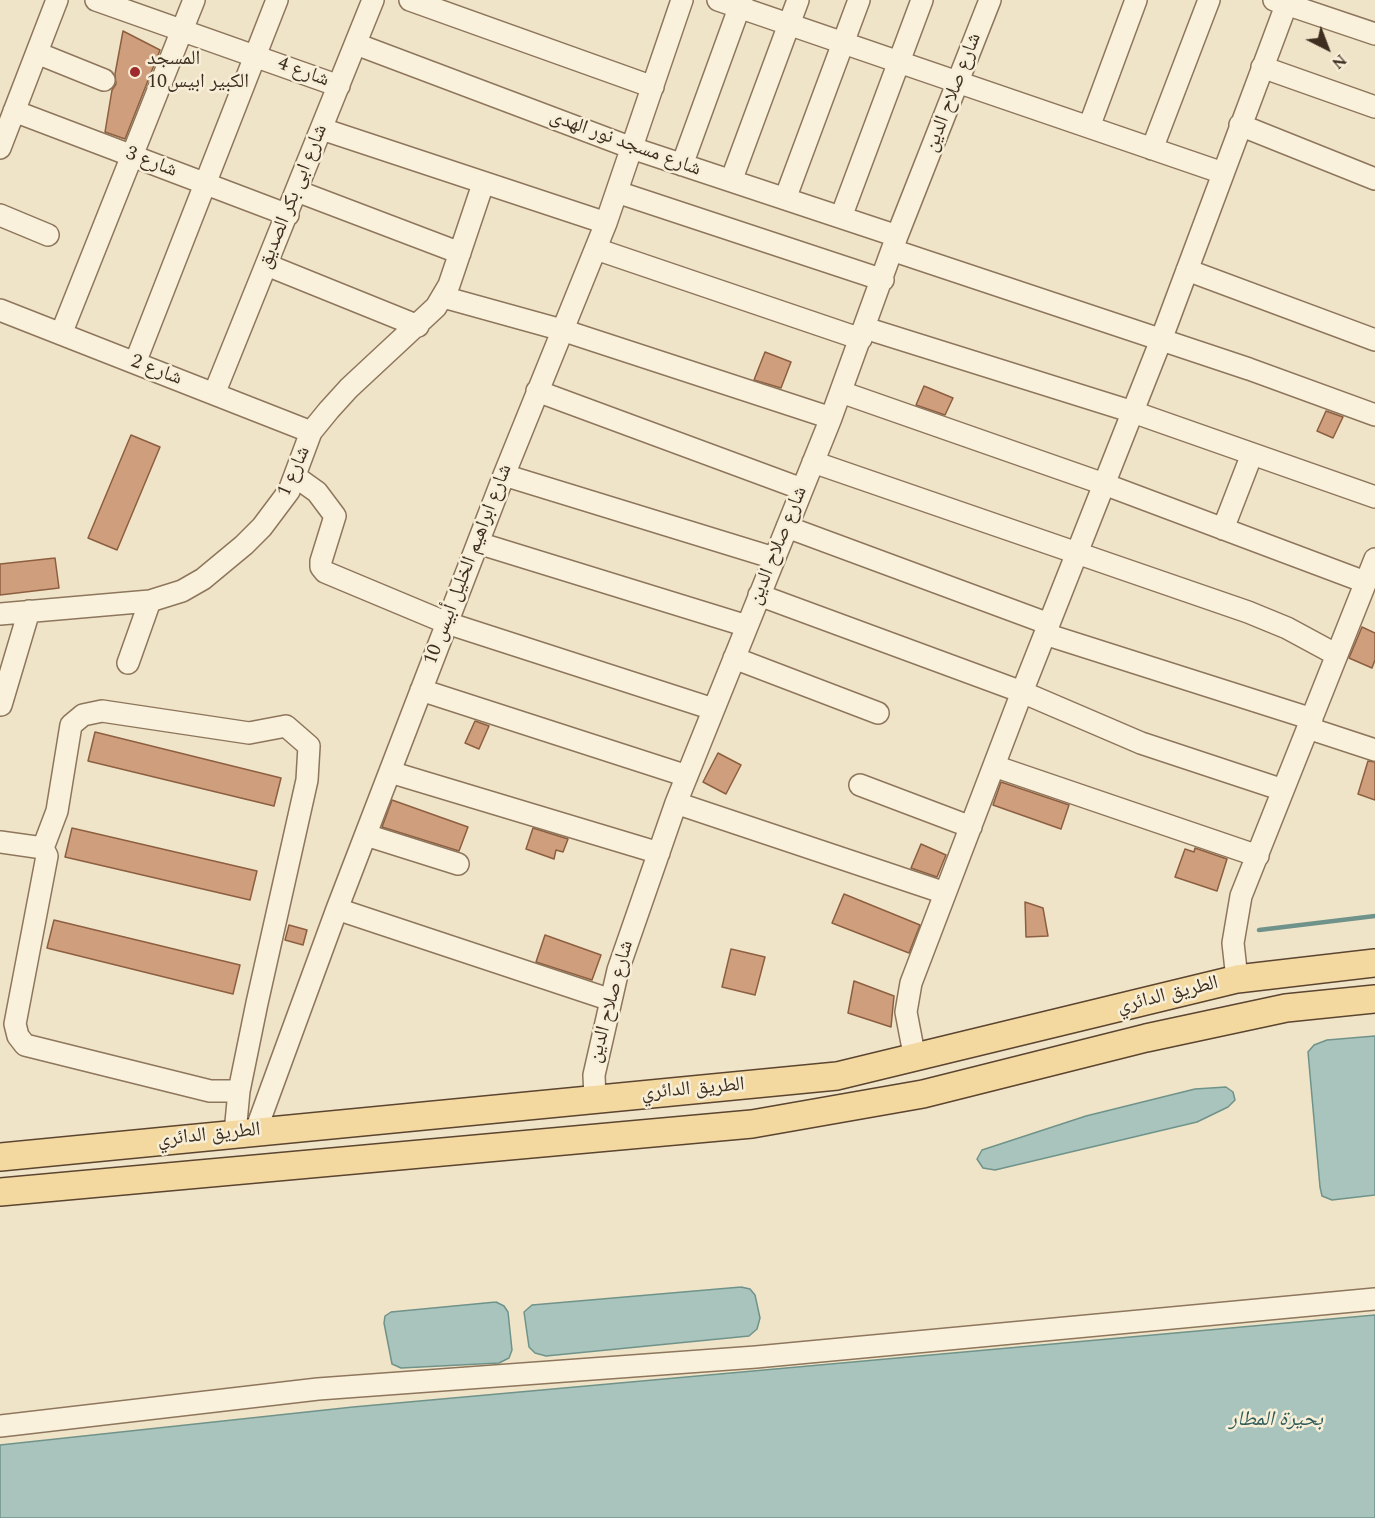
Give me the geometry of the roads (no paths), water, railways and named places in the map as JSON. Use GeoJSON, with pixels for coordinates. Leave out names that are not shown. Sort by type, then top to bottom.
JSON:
{"type":"FeatureCollection","features":[{"type":"Feature","properties":{"kind":"main road","name":"الطريق الدائري"},"geometry":{"type":"LineString","coordinates":[[0,1157],[837,1076],[915,1059],[1237,979],[1375,963]]}},
{"type":"Feature","properties":{"kind":"main road","name":"الطريق الدائري"},"geometry":{"type":"LineString","coordinates":[[0,1192],[752,1124],[923,1094],[1146,1038],[1286,1008],[1375,999]]}},
{"type":"Feature","properties":{"kind":"street"},"geometry":{"type":"LineString","coordinates":[[0,148],[57,0]]}},
{"type":"Feature","properties":{"kind":"street"},"geometry":{"type":"LineString","coordinates":[[62,334],[194,0]]}},
{"type":"Feature","properties":{"kind":"street"},"geometry":{"type":"LineString","coordinates":[[135,363],[277,0]]}},
{"type":"Feature","properties":{"kind":"street","name":"شارع ابى بكر الصديق"},"geometry":{"type":"LineString","coordinates":[[214,394],[373,0]]}},
{"type":"Feature","properties":{"kind":"street"},"geometry":{"type":"LineString","coordinates":[[410,0],[653,87]]}},
{"type":"Feature","properties":{"kind":"street","name":"شارع ابراهيم الخليل أبيس 10"},"geometry":{"type":"LineString","coordinates":[[246,1132],[337,909],[504,474],[596,249],[682,0]]}},
{"type":"Feature","properties":{"kind":"street"},"geometry":{"type":"LineString","coordinates":[[718,0],[740,3],[789,24],[1223,173]]}},
{"type":"Feature","properties":{"kind":"street"},"geometry":{"type":"LineString","coordinates":[[731,181],[798,0]]}},
{"type":"Feature","properties":{"kind":"street"},"geometry":{"type":"LineString","coordinates":[[785,199],[859,0]]}},
{"type":"Feature","properties":{"kind":"street"},"geometry":{"type":"LineString","coordinates":[[841,217],[922,0]]}},
{"type":"Feature","properties":{"kind":"street","name":"شارع صلاح الدين"},"geometry":{"type":"LineString","coordinates":[[595,1099],[594,1075],[611,1000],[628,939],[676,803],[831,418],[895,243],[990,0]]}},
{"type":"Feature","properties":{"kind":"street"},"geometry":{"type":"LineString","coordinates":[[1089,127],[1136,0]]}},
{"type":"Feature","properties":{"kind":"street"},"geometry":{"type":"LineString","coordinates":[[1152,148],[1209,0]]}},
{"type":"Feature","properties":{"kind":"street"},"geometry":{"type":"LineString","coordinates":[[915,1059],[906,1012],[911,983],[1022,692],[1161,340],[1262,67],[1282,1],[1375,34]]}},
{"type":"Feature","properties":{"kind":"street","name":"شارع 4"},"geometry":{"type":"LineString","coordinates":[[108,2],[339,86]]}},
{"type":"Feature","properties":{"kind":"street"},"geometry":{"type":"LineString","coordinates":[[682,165],[740,3]]}},
{"type":"Feature","properties":{"kind":"street","name":"شارع مسجد نور الهدى"},"geometry":{"type":"LineString","coordinates":[[356,44],[632,148],[841,217],[895,243],[1375,415]]}},
{"type":"Feature","properties":{"kind":"street"},"geometry":{"type":"LineString","coordinates":[[37,53],[104,80]]}},
{"type":"Feature","properties":{"kind":"street"},"geometry":{"type":"LineString","coordinates":[[1262,67],[1375,107]]}},
{"type":"Feature","properties":{"kind":"street","name":"شارع 3"},"geometry":{"type":"LineString","coordinates":[[14,111],[288,215]]}},
{"type":"Feature","properties":{"kind":"street"},"geometry":{"type":"LineString","coordinates":[[1240,125],[1375,179]]}},
{"type":"Feature","properties":{"kind":"street"},"geometry":{"type":"LineString","coordinates":[[322,129],[606,223]]}},
{"type":"Feature","properties":{"kind":"street","name":"شارع 1"},"geometry":{"type":"LineString","coordinates":[[0,614],[150,601],[182,591],[224,562],[262,527],[278,508],[296,477],[311,432],[349,388],[418,326],[443,297],[483,184]]}},
{"type":"Feature","properties":{"kind":"street"},"geometry":{"type":"LineString","coordinates":[[297,191],[460,253]]}},
{"type":"Feature","properties":{"kind":"street"},"geometry":{"type":"LineString","coordinates":[[617,192],[883,280]]}},
{"type":"Feature","properties":{"kind":"street"},"geometry":{"type":"LineString","coordinates":[[0,215],[48,235]]}},
{"type":"Feature","properties":{"kind":"street"},"geometry":{"type":"LineString","coordinates":[[596,249],[863,334],[1133,412],[1375,497]]}},
{"type":"Feature","properties":{"kind":"street"},"geometry":{"type":"LineString","coordinates":[[267,265],[418,326]]}},
{"type":"Feature","properties":{"kind":"street"},"geometry":{"type":"LineString","coordinates":[[1187,270],[1375,340]]}},
{"type":"Feature","properties":{"kind":"street"},"geometry":{"type":"LineString","coordinates":[[443,297],[562,330],[831,418]]}},
{"type":"Feature","properties":{"kind":"street","name":"شارع 2"},"geometry":{"type":"LineString","coordinates":[[0,310],[311,432]]}},
{"type":"Feature","properties":{"kind":"street"},"geometry":{"type":"LineString","coordinates":[[537,391],[802,489]]}},
{"type":"Feature","properties":{"kind":"street"},"geometry":{"type":"LineString","coordinates":[[841,392],[1104,484],[1365,582]]}},
{"type":"Feature","properties":{"kind":"street"},"geometry":{"type":"LineString","coordinates":[[1223,529],[1252,454]]}},
{"type":"Feature","properties":{"kind":"street"},"geometry":{"type":"LineString","coordinates":[[813,462],[1078,552],[1287,628],[1337,655]]}},
{"type":"Feature","properties":{"kind":"street"},"geometry":{"type":"LineString","coordinates":[[504,474],[774,558]]}},
{"type":"Feature","properties":{"kind":"street"},"geometry":{"type":"LineString","coordinates":[[296,477],[317,492],[335,516],[321,561],[321,567],[325,572],[447,624],[713,709]]}},
{"type":"Feature","properties":{"kind":"street"},"geometry":{"type":"LineString","coordinates":[[786,527],[1047,629],[1310,724],[1375,750]]}},
{"type":"Feature","properties":{"kind":"street"},"geometry":{"type":"LineString","coordinates":[[478,543],[747,626]]}},
{"type":"Feature","properties":{"kind":"street"},"geometry":{"type":"LineString","coordinates":[[1237,979],[1233,943],[1236,912],[1375,559]]}},
{"type":"Feature","properties":{"kind":"street"},"geometry":{"type":"LineString","coordinates":[[759,595],[1022,692],[1141,743],[1283,790]]}},
{"type":"Feature","properties":{"kind":"street"},"geometry":{"type":"LineString","coordinates":[[128,663],[150,601]]}},
{"type":"Feature","properties":{"kind":"street"},"geometry":{"type":"LineString","coordinates":[[2,705],[28,611]]}},
{"type":"Feature","properties":{"kind":"street"},"geometry":{"type":"LineString","coordinates":[[734,658],[878,713]]}},
{"type":"Feature","properties":{"kind":"street"},"geometry":{"type":"LineString","coordinates":[[421,690],[687,776]]}},
{"type":"Feature","properties":{"kind":"street"},"geometry":{"type":"LineString","coordinates":[[239,1091],[210,1091],[66,1056],[25,1045],[18,1036],[15,1024],[47,856],[43,848],[57,811],[71,725],[83,715],[102,711],[249,733],[286,726],[309,746],[307,780],[239,1091],[246,1132]]}},
{"type":"Feature","properties":{"kind":"street"},"geometry":{"type":"LineString","coordinates":[[994,766],[1258,856]]}},
{"type":"Feature","properties":{"kind":"street"},"geometry":{"type":"LineString","coordinates":[[390,772],[659,853]]}},
{"type":"Feature","properties":{"kind":"street"},"geometry":{"type":"LineString","coordinates":[[860,784],[971,826]]}},
{"type":"Feature","properties":{"kind":"street"},"geometry":{"type":"LineString","coordinates":[[676,803],[945,893]]}},
{"type":"Feature","properties":{"kind":"street"},"geometry":{"type":"LineString","coordinates":[[366,835],[458,864]]}},
{"type":"Feature","properties":{"kind":"street"},"geometry":{"type":"LineString","coordinates":[[0,842],[43,848]]}},
{"type":"Feature","properties":{"kind":"street"},"geometry":{"type":"LineString","coordinates":[[337,909],[611,1000]]}},
{"type":"Feature","properties":{"kind":"street"},"geometry":{"type":"LineString","coordinates":[[0,1426],[318,1389],[756,1357],[1375,1299]]}},
{"type":"Feature","properties":{"kind":"water"},"geometry":{"type":"Polygon","coordinates":[[[1375,1036],[1375,1195],[1332,1200],[1322,1196],[1320,1187],[1308,1052],[1314,1045],[1327,1040],[1375,1036]]]}},
{"type":"Feature","properties":{"kind":"water"},"geometry":{"type":"Polygon","coordinates":[[[1226,1087],[1233,1092],[1235,1100],[1228,1107],[1197,1122],[995,1170],[983,1168],[977,1159],[982,1150],[1086,1116],[1195,1089],[1226,1087]]]}},
{"type":"Feature","properties":{"kind":"water"},"geometry":{"type":"Polygon","coordinates":[[[741,1287],[750,1289],[755,1295],[760,1318],[757,1329],[749,1336],[546,1356],[535,1353],[529,1347],[524,1312],[532,1305],[741,1287]]]}},
{"type":"Feature","properties":{"kind":"water"},"geometry":{"type":"Polygon","coordinates":[[[496,1302],[504,1306],[508,1312],[512,1350],[509,1358],[499,1363],[401,1368],[392,1364],[384,1323],[385,1316],[391,1312],[496,1302]]]}},
{"type":"Feature","properties":{"kind":"water","name":"بحيرة المطار"},"geometry":{"type":"Polygon","coordinates":[[[1375,1315],[1375,1518],[0,1518],[0,1445],[353,1407],[1375,1315]]]}},
{"type":"Feature","properties":{"kind":"waterway"},"geometry":{"type":"LineString","coordinates":[[1259,930],[1375,916]]}},
{"type":"Feature","properties":{"kind":"place","name":"المسجد الكبير ابيس10"},"geometry":{"type":"Point","coordinates":[135,72]}}]}
